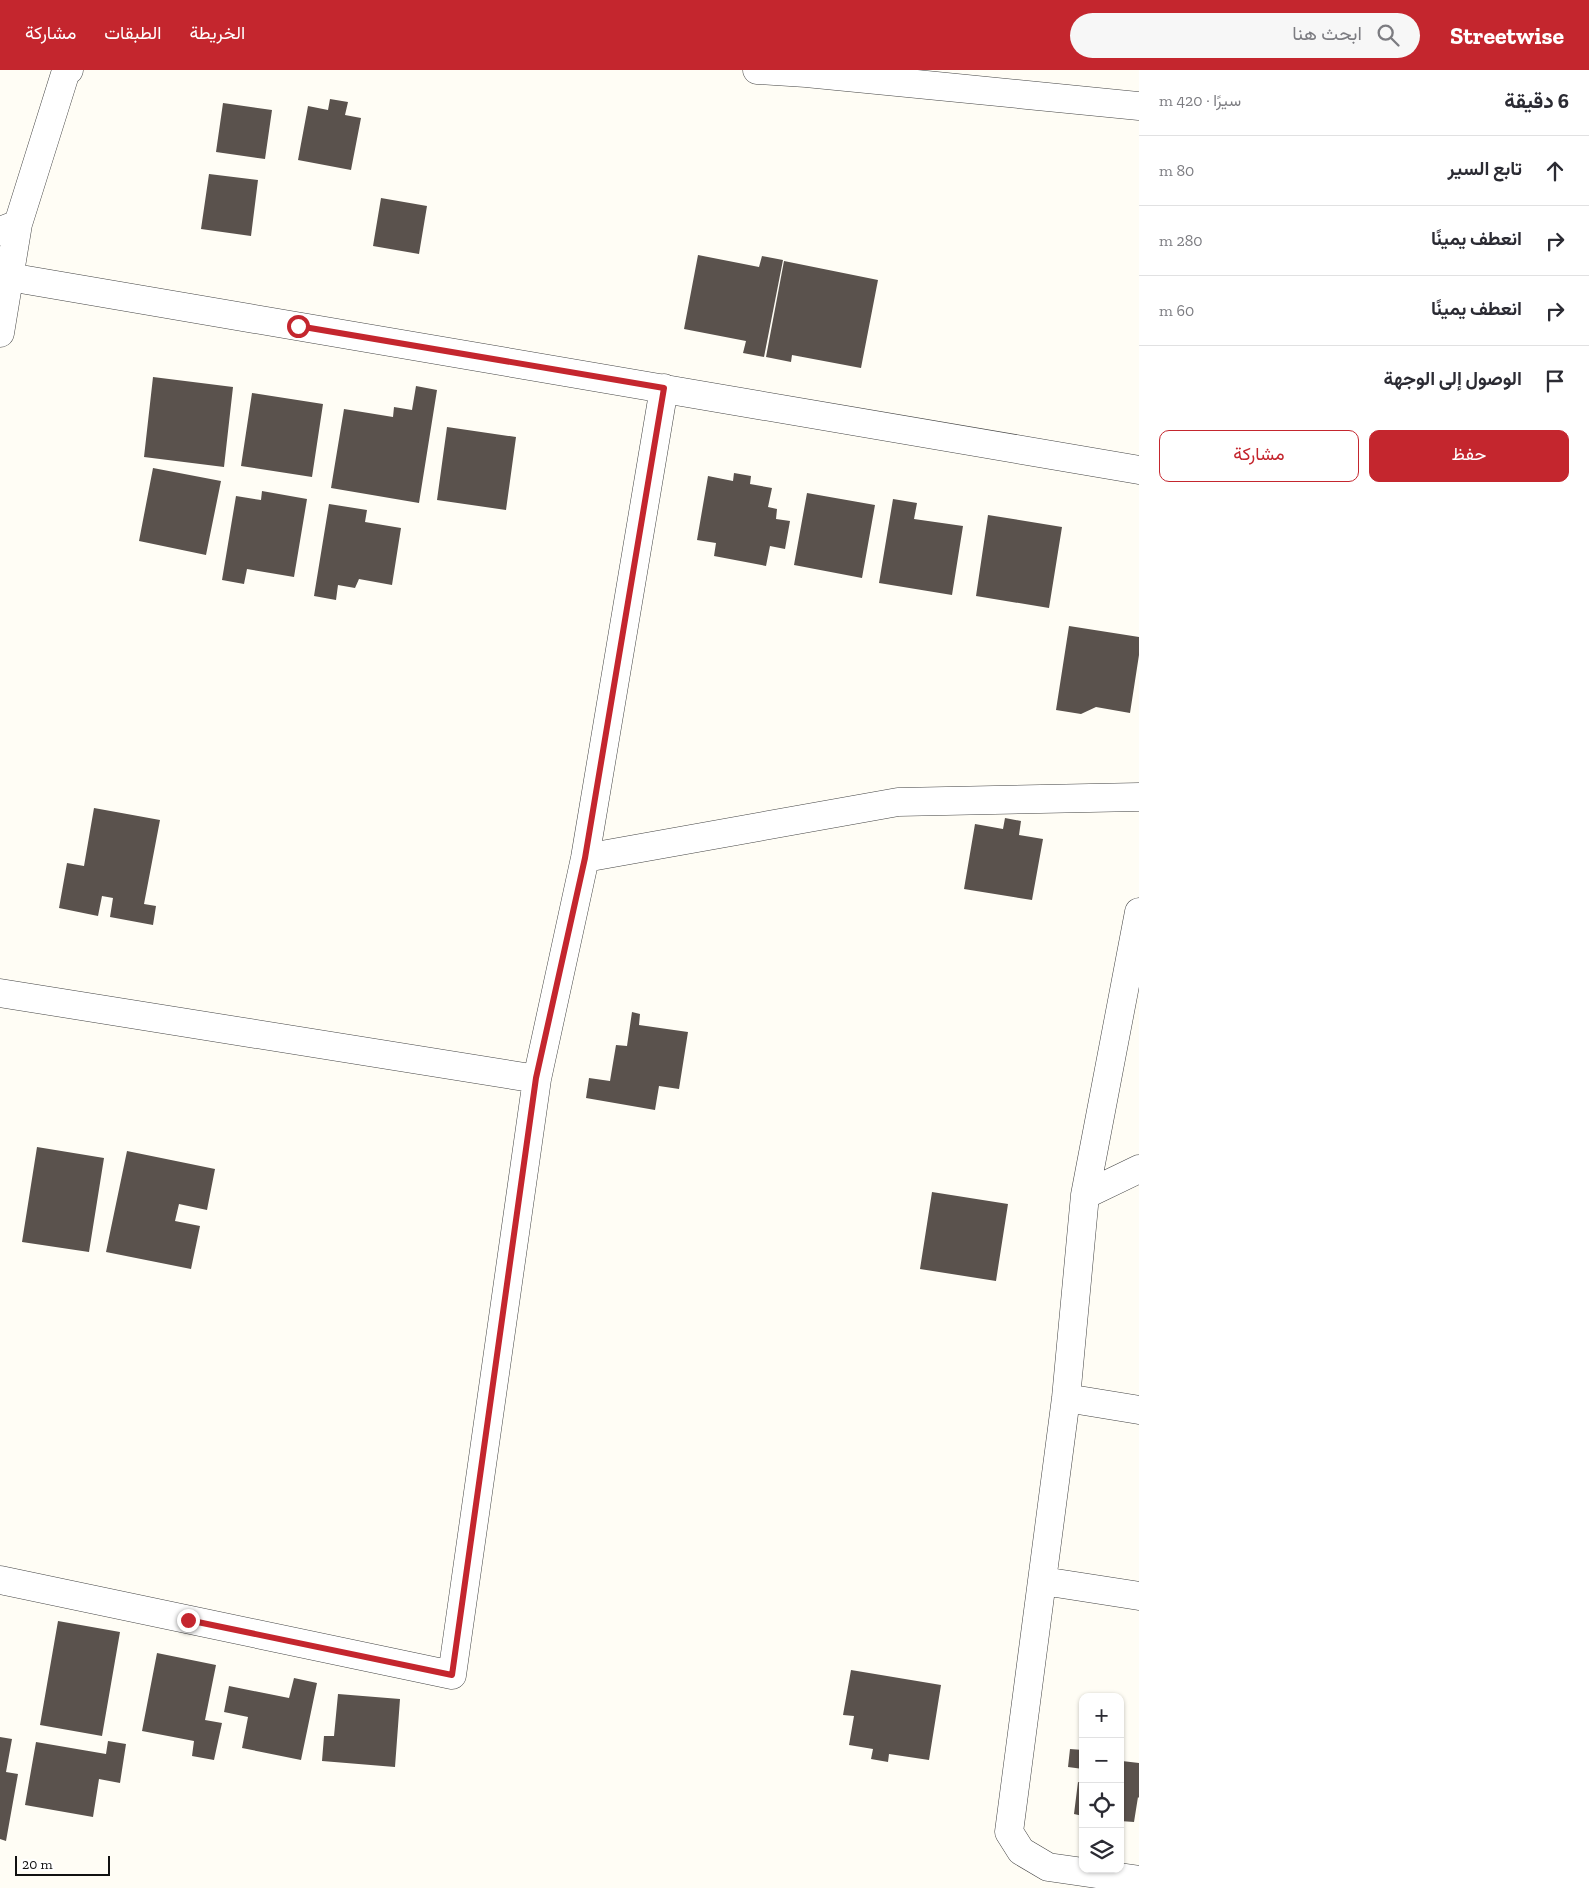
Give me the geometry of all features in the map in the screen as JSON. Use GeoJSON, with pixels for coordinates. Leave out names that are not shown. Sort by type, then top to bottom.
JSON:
{"type":"FeatureCollection","features":[{"type":"Feature","properties":{"kind":"street"},"geometry":{"type":"LineString","coordinates":[[0,333],[9,277],[9,227],[66,71],[69,70]]}},
{"type":"Feature","properties":{"kind":"street"},"geometry":{"type":"LineString","coordinates":[[757,70],[806,73],[1139,106]]}},
{"type":"Feature","properties":{"kind":"street"},"geometry":{"type":"LineString","coordinates":[[9,277],[1139,470]]}},
{"type":"Feature","properties":{"kind":"street"},"geometry":{"type":"LineString","coordinates":[[0,1580],[452,1675],[536,1078],[585,858],[664,388]]}},
{"type":"Feature","properties":{"kind":"street"},"geometry":{"type":"LineString","coordinates":[[585,858],[898,802],[1139,797]]}},
{"type":"Feature","properties":{"kind":"street"},"geometry":{"type":"LineString","coordinates":[[1139,912],[1085,1195],[1066,1398],[1009,1832],[1020,1851],[1048,1867],[1139,1880]]}},
{"type":"Feature","properties":{"kind":"street"},"geometry":{"type":"LineString","coordinates":[[0,993],[536,1078]]}},
{"type":"Feature","properties":{"kind":"street"},"geometry":{"type":"LineString","coordinates":[[1085,1195],[1139,1169]]}},
{"type":"Feature","properties":{"kind":"street"},"geometry":{"type":"LineString","coordinates":[[1066,1398],[1139,1410]]}},
{"type":"Feature","properties":{"kind":"street"},"geometry":{"type":"LineString","coordinates":[[1043,1581],[1139,1596]]}},
{"type":"Feature","properties":{"kind":"building"},"geometry":{"type":"Polygon","coordinates":[[[330,99],[348,102],[345,115],[361,118],[351,170],[298,160],[308,106],[328,110],[330,99]]]}},
{"type":"Feature","properties":{"kind":"building"},"geometry":{"type":"Polygon","coordinates":[[[223,103],[272,110],[265,159],[216,152],[223,103]]]}},
{"type":"Feature","properties":{"kind":"building"},"geometry":{"type":"Polygon","coordinates":[[[209,174],[258,180],[251,236],[201,229],[209,174]]]}},
{"type":"Feature","properties":{"kind":"building"},"geometry":{"type":"Polygon","coordinates":[[[381,198],[427,206],[419,254],[373,246],[381,198]]]}},
{"type":"Feature","properties":{"kind":"building"},"geometry":{"type":"Polygon","coordinates":[[[698,255],[759,267],[762,256],[783,260],[764,357],[743,353],[746,341],[684,329],[698,255]]]}},
{"type":"Feature","properties":{"kind":"building"},"geometry":{"type":"Polygon","coordinates":[[[784,261],[878,280],[861,368],[792,355],[791,362],[766,357],[784,261]]]}},
{"type":"Feature","properties":{"kind":"building"},"geometry":{"type":"Polygon","coordinates":[[[153,377],[233,387],[224,467],[144,457],[153,377]]]}},
{"type":"Feature","properties":{"kind":"building"},"geometry":{"type":"Polygon","coordinates":[[[416,386],[437,390],[419,503],[331,488],[344,409],[393,417],[394,407],[412,410],[416,386]]]}},
{"type":"Feature","properties":{"kind":"building"},"geometry":{"type":"Polygon","coordinates":[[[252,393],[323,404],[312,477],[241,466],[252,393]]]}},
{"type":"Feature","properties":{"kind":"building"},"geometry":{"type":"Polygon","coordinates":[[[447,427],[516,437],[506,510],[437,500],[447,427]]]}},
{"type":"Feature","properties":{"kind":"building"},"geometry":{"type":"Polygon","coordinates":[[[153,468],[221,481],[206,555],[139,541],[153,468]]]}},
{"type":"Feature","properties":{"kind":"building"},"geometry":{"type":"Polygon","coordinates":[[[734,473],[751,476],[750,484],[772,488],[768,507],[777,509],[776,519],[790,521],[785,549],[770,546],[766,566],[714,556],[716,543],[697,540],[708,476],[733,481],[734,473]]]}},
{"type":"Feature","properties":{"kind":"building"},"geometry":{"type":"Polygon","coordinates":[[[262,491],[307,499],[294,577],[247,569],[244,584],[222,580],[236,496],[261,500],[262,491]]]}},
{"type":"Feature","properties":{"kind":"building"},"geometry":{"type":"Polygon","coordinates":[[[807,493],[875,505],[862,578],[794,565],[807,493]]]}},
{"type":"Feature","properties":{"kind":"building"},"geometry":{"type":"Polygon","coordinates":[[[893,499],[917,503],[914,519],[963,526],[952,595],[879,583],[893,499]]]}},
{"type":"Feature","properties":{"kind":"building"},"geometry":{"type":"Polygon","coordinates":[[[329,504],[367,510],[365,522],[401,528],[392,585],[359,579],[355,588],[338,585],[336,600],[314,596],[329,504]]]}},
{"type":"Feature","properties":{"kind":"building"},"geometry":{"type":"Polygon","coordinates":[[[988,515],[1062,527],[1049,608],[976,596],[988,515]]]}},
{"type":"Feature","properties":{"kind":"building"},"geometry":{"type":"Polygon","coordinates":[[[1069,626],[1139,637],[1139,655],[1130,713],[1096,707],[1081,714],[1056,710],[1069,626]]]}},
{"type":"Feature","properties":{"kind":"building"},"geometry":{"type":"Polygon","coordinates":[[[94,808],[160,820],[144,904],[156,906],[153,925],[110,917],[113,898],[102,896],[98,916],[59,908],[67,863],[84,866],[94,808]]]}},
{"type":"Feature","properties":{"kind":"building"},"geometry":{"type":"Polygon","coordinates":[[[1005,818],[1021,821],[1019,835],[1043,839],[1032,900],[964,889],[975,824],[1003,829],[1005,818]]]}},
{"type":"Feature","properties":{"kind":"building"},"geometry":{"type":"Polygon","coordinates":[[[632,1012],[640,1014],[639,1025],[688,1032],[679,1089],[659,1086],[655,1110],[586,1098],[589,1078],[610,1081],[616,1045],[627,1046],[632,1012]]]}},
{"type":"Feature","properties":{"kind":"building"},"geometry":{"type":"Polygon","coordinates":[[[37,1147],[104,1158],[89,1252],[22,1242],[37,1147]]]}},
{"type":"Feature","properties":{"kind":"building"},"geometry":{"type":"Polygon","coordinates":[[[127,1151],[215,1169],[207,1210],[179,1204],[175,1221],[200,1226],[191,1269],[106,1252],[127,1151]]]}},
{"type":"Feature","properties":{"kind":"building"},"geometry":{"type":"Polygon","coordinates":[[[932,1192],[1008,1204],[996,1281],[920,1269],[932,1192]]]}},
{"type":"Feature","properties":{"kind":"building"},"geometry":{"type":"Polygon","coordinates":[[[58,1621],[120,1632],[102,1736],[40,1725],[58,1621]]]}},
{"type":"Feature","properties":{"kind":"building"},"geometry":{"type":"Polygon","coordinates":[[[157,1653],[216,1665],[205,1720],[222,1723],[214,1760],[192,1756],[194,1741],[142,1731],[157,1653]]]}},
{"type":"Feature","properties":{"kind":"building"},"geometry":{"type":"Polygon","coordinates":[[[851,1670],[941,1685],[929,1760],[889,1754],[888,1762],[871,1759],[873,1749],[849,1745],[854,1716],[843,1715],[851,1670]]]}},
{"type":"Feature","properties":{"kind":"building"},"geometry":{"type":"Polygon","coordinates":[[[294,1678],[317,1683],[301,1760],[242,1748],[248,1717],[224,1712],[229,1686],[289,1698],[294,1678]]]}},
{"type":"Feature","properties":{"kind":"building"},"geometry":{"type":"Polygon","coordinates":[[[338,1694],[400,1699],[395,1767],[322,1761],[324,1736],[334,1736],[338,1694]]]}},
{"type":"Feature","properties":{"kind":"building"},"geometry":{"type":"Polygon","coordinates":[[[0,1737],[12,1739],[6,1772],[18,1774],[6,1841],[0,1839],[0,1737]]]}},
{"type":"Feature","properties":{"kind":"building"},"geometry":{"type":"Polygon","coordinates":[[[108,1741],[126,1744],[120,1783],[99,1779],[93,1817],[25,1805],[36,1742],[106,1754],[108,1741]]]}},
{"type":"Feature","properties":{"kind":"building"},"geometry":{"type":"Polygon","coordinates":[[[1070,1749],[1079,1750],[1079,1768],[1068,1767],[1070,1749]]]}},
{"type":"Feature","properties":{"kind":"building"},"geometry":{"type":"Polygon","coordinates":[[[1124,1761],[1139,1763],[1139,1798],[1134,1822],[1124,1821],[1124,1761]]]}},
{"type":"Feature","properties":{"kind":"building"},"geometry":{"type":"Polygon","coordinates":[[[1078,1782],[1079,1815],[1074,1814],[1078,1782]]]}},
{"type":"Feature","properties":{"kind":"route"},"geometry":{"type":"LineString","coordinates":[[188,1620],[452,1675],[536,1078],[585,858],[664,388],[298,326]]}}]}
